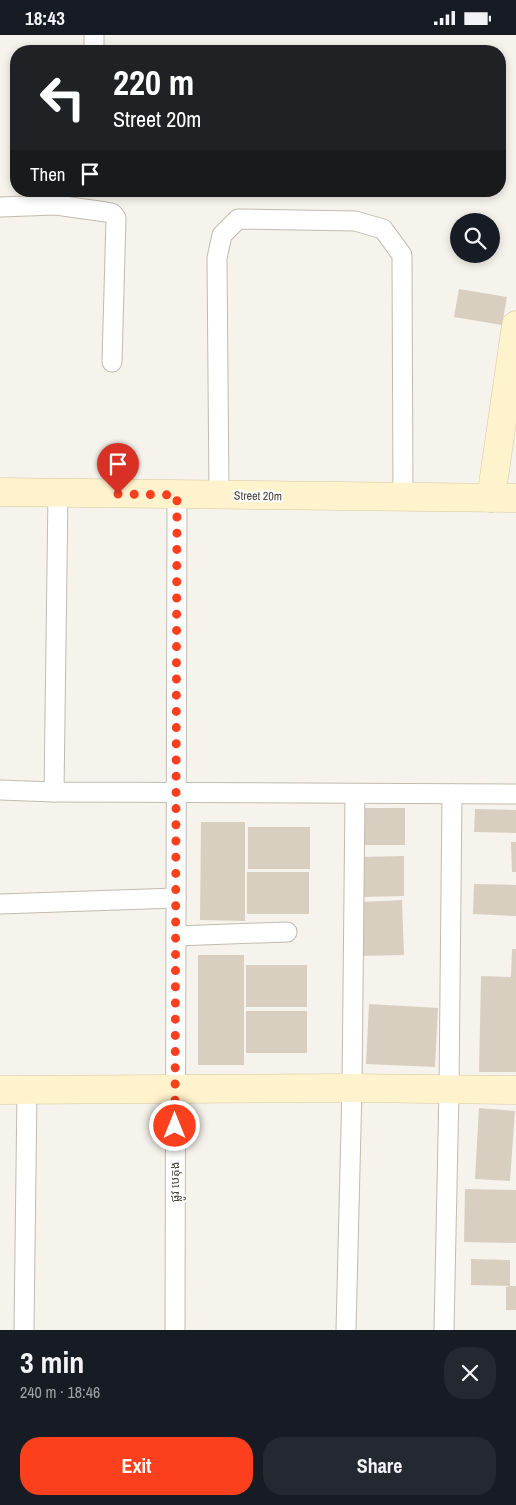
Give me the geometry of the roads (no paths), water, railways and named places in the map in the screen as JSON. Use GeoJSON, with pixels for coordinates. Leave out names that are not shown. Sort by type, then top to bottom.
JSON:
{"type":"FeatureCollection","features":[{"type":"Feature","properties":{"kind":"street"},"geometry":{"type":"LineString","coordinates":[[0,207],[56,205],[112,213],[116,217],[112,362]]}},
{"type":"Feature","properties":{"kind":"street"},"geometry":{"type":"LineString","coordinates":[[219,495],[217,258],[222,235],[238,219],[355,221],[383,229],[402,255],[403,497]]}},
{"type":"Feature","properties":{"kind":"street"},"geometry":{"type":"LineString","coordinates":[[504,498],[516,325]]}},
{"type":"Feature","properties":{"kind":"street","name":"Street 20m"},"geometry":{"type":"LineString","coordinates":[[0,492],[504,498]]}},
{"type":"Feature","properties":{"kind":"street"},"geometry":{"type":"LineString","coordinates":[[54,792],[58,493]]}},
{"type":"Feature","properties":{"kind":"street","name":"ផ្លូវ បេតុង"},"geometry":{"type":"LineString","coordinates":[[174,1330],[177,495]]}},
{"type":"Feature","properties":{"kind":"street"},"geometry":{"type":"LineString","coordinates":[[0,790],[54,792],[516,794]]}},
{"type":"Feature","properties":{"kind":"street"},"geometry":{"type":"LineString","coordinates":[[346,1330],[352,1088],[355,793]]}},
{"type":"Feature","properties":{"kind":"street"},"geometry":{"type":"LineString","coordinates":[[444,1330],[452,794]]}},
{"type":"Feature","properties":{"kind":"street"},"geometry":{"type":"LineString","coordinates":[[0,904],[176,898]]}},
{"type":"Feature","properties":{"kind":"street"},"geometry":{"type":"LineString","coordinates":[[176,936],[287,932]]}},
{"type":"Feature","properties":{"kind":"street"},"geometry":{"type":"LineString","coordinates":[[0,1090],[352,1088],[516,1090]]}},
{"type":"Feature","properties":{"kind":"street"},"geometry":{"type":"LineString","coordinates":[[24,1330],[27,1090]]}}]}
